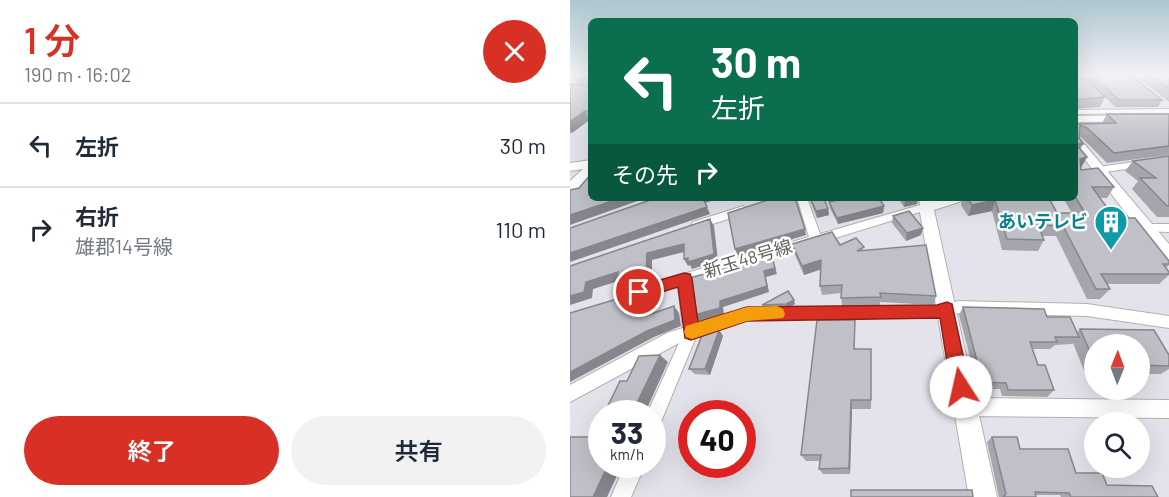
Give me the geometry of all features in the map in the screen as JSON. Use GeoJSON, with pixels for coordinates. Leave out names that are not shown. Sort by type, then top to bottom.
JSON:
{"type":"FeatureCollection","features":[{"type":"Feature","properties":{"kind":"street"},"geometry":{"type":"LineString","coordinates":[[1103,103],[1112,112]]}},
{"type":"Feature","properties":{"kind":"street"},"geometry":{"type":"LineString","coordinates":[[1161,103],[1169,110]]}},
{"type":"Feature","properties":{"kind":"street"},"geometry":{"type":"LineString","coordinates":[[1078,119],[1140,115],[1169,110]]}},
{"type":"Feature","properties":{"kind":"street"},"geometry":{"type":"LineString","coordinates":[[1078,112],[1112,112],[1169,118]]}},
{"type":"Feature","properties":{"kind":"street"},"geometry":{"type":"LineString","coordinates":[[1078,145],[1091,172],[1146,228],[1169,256]]}},
{"type":"Feature","properties":{"kind":"street"},"geometry":{"type":"LineString","coordinates":[[1091,172],[1169,160]]}},
{"type":"Feature","properties":{"kind":"street"},"geometry":{"type":"LineString","coordinates":[[570,167],[588,164]]}},
{"type":"Feature","properties":{"kind":"street"},"geometry":{"type":"LineString","coordinates":[[570,180],[588,166]]}},
{"type":"Feature","properties":{"kind":"street"},"geometry":{"type":"LineString","coordinates":[[570,189],[588,166]]}},
{"type":"Feature","properties":{"kind":"street"},"geometry":{"type":"LineString","coordinates":[[803,201],[815,238]]}},
{"type":"Feature","properties":{"kind":"street"},"geometry":{"type":"LineString","coordinates":[[925,202],[983,497]]}},
{"type":"Feature","properties":{"kind":"street","name":"新玉48号線"},"geometry":{"type":"LineString","coordinates":[[616,299],[925,202]]}},
{"type":"Feature","properties":{"kind":"street"},"geometry":{"type":"LineString","coordinates":[[684,229],[757,205]]}},
{"type":"Feature","properties":{"kind":"street"},"geometry":{"type":"LineString","coordinates":[[1146,228],[1169,228]]}},
{"type":"Feature","properties":{"kind":"street"},"geometry":{"type":"LineString","coordinates":[[662,400],[691,332],[684,279]]}},
{"type":"Feature","properties":{"kind":"street"},"geometry":{"type":"LineString","coordinates":[[947,309],[958,307],[1087,310],[1169,322]]}},
{"type":"Feature","properties":{"kind":"street"},"geometry":{"type":"LineString","coordinates":[[570,394],[672,338],[691,332]]}},
{"type":"Feature","properties":{"kind":"street"},"geometry":{"type":"LineString","coordinates":[[964,407],[1169,409]]}},
{"type":"Feature","properties":{"kind":"street"},"geometry":{"type":"LineString","coordinates":[[621,497],[629,478]]}},
{"type":"Feature","properties":{"kind":"lane"},"geometry":{"type":"LineString","coordinates":[[691,332],[747,314],[937,312],[947,309]]}},
{"type":"Feature","properties":{"kind":"building"},"geometry":{"type":"Polygon","coordinates":[[[570,97],[588,97],[588,111],[570,122],[570,97]]]}},
{"type":"Feature","properties":{"kind":"building"},"geometry":{"type":"Polygon","coordinates":[[[1078,97],[1103,97],[1078,100],[1078,97]]]}},
{"type":"Feature","properties":{"kind":"building"},"geometry":{"type":"Polygon","coordinates":[[[1116,97],[1158,97],[1162,100],[1119,100],[1116,97]]]}},
{"type":"Feature","properties":{"kind":"building"},"geometry":{"type":"Polygon","coordinates":[[[1107,114],[1169,114],[1169,146],[1114,153],[1087,128],[1080,125],[1079,138],[1083,144],[1078,144],[1078,124],[1116,123],[1107,114]]]}},
{"type":"Feature","properties":{"kind":"building"},"geometry":{"type":"Polygon","coordinates":[[[1078,146],[1087,157],[1080,159],[1081,170],[1098,168],[1114,187],[1092,187],[1108,209],[1123,212],[1127,218],[1135,218],[1169,261],[1169,264],[1163,264],[1169,274],[1101,274],[1110,289],[1096,289],[1063,226],[1038,225],[1044,240],[1007,239],[995,201],[1051,201],[1057,213],[1085,213],[1078,201],[1078,146]]]}},
{"type":"Feature","properties":{"kind":"building"},"geometry":{"type":"Polygon","coordinates":[[[1169,156],[1169,206],[1167,206],[1140,178],[1156,178],[1133,161],[1169,156]]]}},
{"type":"Feature","properties":{"kind":"building"},"geometry":{"type":"Polygon","coordinates":[[[588,178],[588,201],[612,201],[570,215],[570,190],[579,188],[588,178]]]}},
{"type":"Feature","properties":{"kind":"building"},"geometry":{"type":"Polygon","coordinates":[[[647,201],[704,201],[707,207],[570,253],[570,228],[647,201]]]}},
{"type":"Feature","properties":{"kind":"building"},"geometry":{"type":"Polygon","coordinates":[[[765,201],[796,201],[805,229],[735,249],[728,213],[765,201]]]}},
{"type":"Feature","properties":{"kind":"building"},"geometry":{"type":"Polygon","coordinates":[[[811,201],[825,201],[828,209],[816,211],[811,201]]]}},
{"type":"Feature","properties":{"kind":"building"},"geometry":{"type":"Polygon","coordinates":[[[881,201],[884,206],[837,218],[829,202],[881,201]]]}},
{"type":"Feature","properties":{"kind":"building"},"geometry":{"type":"Polygon","coordinates":[[[969,201],[990,201],[972,205],[969,201]]]}},
{"type":"Feature","properties":{"kind":"building"},"geometry":{"type":"Polygon","coordinates":[[[909,211],[923,228],[907,233],[893,216],[909,211]]]}},
{"type":"Feature","properties":{"kind":"building"},"geometry":{"type":"Polygon","coordinates":[[[710,219],[714,254],[688,262],[688,258],[684,259],[684,244],[647,253],[646,274],[618,282],[618,272],[586,282],[584,292],[570,296],[570,266],[710,219]]]}},
{"type":"Feature","properties":{"kind":"building"},"geometry":{"type":"Polygon","coordinates":[[[832,232],[840,245],[856,238],[864,247],[857,251],[926,245],[936,296],[880,293],[881,297],[841,298],[842,285],[820,286],[821,260],[802,266],[792,244],[832,232]]]}},
{"type":"Feature","properties":{"kind":"building"},"geometry":{"type":"Polygon","coordinates":[[[771,253],[775,268],[764,271],[767,286],[720,301],[720,308],[694,315],[689,278],[738,265],[738,263],[771,253]]]}},
{"type":"Feature","properties":{"kind":"building"},"geometry":{"type":"Polygon","coordinates":[[[647,290],[648,315],[674,306],[675,320],[647,331],[570,372],[570,313],[647,290]]]}},
{"type":"Feature","properties":{"kind":"building"},"geometry":{"type":"Polygon","coordinates":[[[788,291],[794,300],[786,304],[762,305],[788,291]]]}},
{"type":"Feature","properties":{"kind":"building"},"geometry":{"type":"Polygon","coordinates":[[[963,307],[1044,309],[1047,317],[1070,317],[1079,337],[1055,337],[1057,342],[1030,342],[1038,365],[1045,365],[1054,390],[1008,390],[1006,383],[980,382],[978,365],[963,307]]]}},
{"type":"Feature","properties":{"kind":"building"},"geometry":{"type":"Polygon","coordinates":[[[817,320],[855,320],[854,349],[871,349],[871,400],[851,400],[849,468],[819,469],[821,455],[801,455],[817,320]]]}},
{"type":"Feature","properties":{"kind":"building"},"geometry":{"type":"Polygon","coordinates":[[[1080,329],[1154,330],[1169,355],[1169,366],[1150,365],[1150,334],[1084,334],[1084,338],[1080,329]]]}},
{"type":"Feature","properties":{"kind":"building"},"geometry":{"type":"Polygon","coordinates":[[[704,330],[719,330],[705,369],[689,369],[704,330]]]}},
{"type":"Feature","properties":{"kind":"building"},"geometry":{"type":"Polygon","coordinates":[[[660,355],[638,400],[611,400],[620,381],[627,381],[639,356],[660,355]]]}},
{"type":"Feature","properties":{"kind":"building"},"geometry":{"type":"Polygon","coordinates":[[[570,437],[588,437],[588,478],[602,478],[593,497],[570,497],[570,437]]]}},
{"type":"Feature","properties":{"kind":"building"},"geometry":{"type":"Polygon","coordinates":[[[992,437],[1017,437],[1020,449],[1068,449],[1076,473],[1084,473],[1084,478],[1104,478],[1107,485],[1152,486],[1158,497],[1071,497],[1069,493],[1035,492],[1036,497],[1003,497],[1006,494],[992,437]]]}},
{"type":"Feature","properties":{"kind":"building"},"geometry":{"type":"Polygon","coordinates":[[[851,490],[972,490],[973,497],[851,497],[851,490]]]}},
{"type":"Feature","properties":{"kind":"slow traffic"},"geometry":{"type":"LineString","coordinates":[[692,332],[747,314],[777,314]]}},
{"type":"Feature","properties":{"kind":"place","name":"あいテレビ"},"geometry":{"type":"Point","coordinates":[1111,251]}},
{"type":"Feature","properties":{"kind":"route"},"geometry":{"type":"LineString","coordinates":[[639,292],[684,279],[691,332],[747,314],[937,312],[947,309],[961,387]]}}]}
